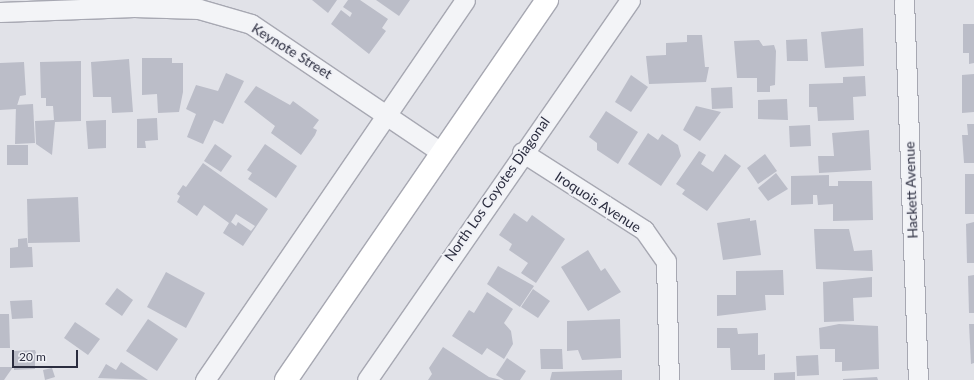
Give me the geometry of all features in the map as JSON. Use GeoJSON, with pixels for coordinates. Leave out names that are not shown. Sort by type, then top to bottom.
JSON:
{"type":"FeatureCollection","features":[{"type":"Feature","properties":{"kind":"main road"},"geometry":{"type":"LineString","coordinates":[[286,380],[547,0]]}},
{"type":"Feature","properties":{"kind":"street"},"geometry":{"type":"LineString","coordinates":[[205,380],[465,0]]}},
{"type":"Feature","properties":{"kind":"street","name":"North Los Coyotes Diagonal"},"geometry":{"type":"LineString","coordinates":[[367,380],[522,152],[630,0]]}},
{"type":"Feature","properties":{"kind":"street","name":"Hackett Avenue"},"geometry":{"type":"LineString","coordinates":[[904,0],[918,380]]}},
{"type":"Feature","properties":{"kind":"street","name":"Keynote Street"},"geometry":{"type":"LineString","coordinates":[[0,12],[134,7],[200,9],[251,24],[388,114],[442,153]]}},
{"type":"Feature","properties":{"kind":"street","name":"Iroquois Avenue"},"geometry":{"type":"LineString","coordinates":[[522,152],[644,230],[666,261],[668,380]]}},
{"type":"Feature","properties":{"kind":"building"},"geometry":{"type":"Polygon","coordinates":[[[312,0],[337,0],[328,13],[312,0]]]}},
{"type":"Feature","properties":{"kind":"building"},"geometry":{"type":"Polygon","coordinates":[[[348,0],[360,0],[388,19],[382,28],[386,31],[369,54],[331,24],[341,10],[350,17],[352,13],[343,7],[348,0]]]}},
{"type":"Feature","properties":{"kind":"building"},"geometry":{"type":"Polygon","coordinates":[[[376,0],[410,0],[399,16],[376,0]]]}},
{"type":"Feature","properties":{"kind":"building"},"geometry":{"type":"Polygon","coordinates":[[[963,24],[974,24],[974,63],[969,64],[969,53],[963,53],[963,24]]]}},
{"type":"Feature","properties":{"kind":"building"},"geometry":{"type":"Polygon","coordinates":[[[863,28],[864,66],[825,68],[821,32],[863,28]]]}},
{"type":"Feature","properties":{"kind":"building"},"geometry":{"type":"Polygon","coordinates":[[[687,35],[702,35],[705,67],[709,67],[706,82],[649,84],[646,56],[666,55],[666,43],[687,42],[687,35]]]}},
{"type":"Feature","properties":{"kind":"building"},"geometry":{"type":"Polygon","coordinates":[[[807,39],[808,61],[787,61],[786,40],[807,39]]]}},
{"type":"Feature","properties":{"kind":"building"},"geometry":{"type":"Polygon","coordinates":[[[759,40],[763,46],[774,45],[776,51],[775,85],[770,86],[770,92],[757,92],[757,78],[737,78],[734,41],[759,40]]]}},
{"type":"Feature","properties":{"kind":"building"},"geometry":{"type":"Polygon","coordinates":[[[142,58],[172,58],[172,63],[183,63],[183,92],[179,112],[158,113],[157,94],[142,95],[142,58]]]}},
{"type":"Feature","properties":{"kind":"building"},"geometry":{"type":"Polygon","coordinates":[[[129,59],[133,112],[112,113],[111,97],[93,97],[91,62],[129,59]]]}},
{"type":"Feature","properties":{"kind":"building"},"geometry":{"type":"Polygon","coordinates":[[[81,61],[81,121],[55,122],[52,155],[36,144],[35,121],[54,120],[53,106],[46,106],[46,98],[41,98],[40,62],[81,61]]]}},
{"type":"Feature","properties":{"kind":"building"},"geometry":{"type":"Polygon","coordinates":[[[24,62],[26,95],[20,96],[16,109],[0,110],[0,63],[24,62]]]}},
{"type":"Feature","properties":{"kind":"building"},"geometry":{"type":"Polygon","coordinates":[[[226,73],[244,81],[223,124],[214,120],[203,144],[187,137],[196,114],[186,109],[196,85],[218,91],[226,73]]]}},
{"type":"Feature","properties":{"kind":"building"},"geometry":{"type":"Polygon","coordinates":[[[974,74],[974,112],[962,113],[962,75],[974,74]]]}},
{"type":"Feature","properties":{"kind":"building"},"geometry":{"type":"Polygon","coordinates":[[[631,75],[648,87],[631,112],[615,102],[631,75]]]}},
{"type":"Feature","properties":{"kind":"building"},"geometry":{"type":"Polygon","coordinates":[[[865,76],[866,96],[853,97],[854,120],[818,121],[817,107],[809,107],[809,84],[843,83],[843,77],[865,76]]]}},
{"type":"Feature","properties":{"kind":"building"},"geometry":{"type":"Polygon","coordinates":[[[256,86],[290,105],[293,101],[319,120],[313,128],[317,130],[315,135],[301,155],[271,133],[275,126],[244,102],[256,86]]]}},
{"type":"Feature","properties":{"kind":"building"},"geometry":{"type":"Polygon","coordinates":[[[732,87],[733,108],[712,109],[711,88],[732,87]]]}},
{"type":"Feature","properties":{"kind":"building"},"geometry":{"type":"Polygon","coordinates":[[[787,99],[788,120],[758,119],[758,100],[787,99]]]}},
{"type":"Feature","properties":{"kind":"building"},"geometry":{"type":"Polygon","coordinates":[[[33,104],[35,143],[15,144],[16,105],[33,104]]]}},
{"type":"Feature","properties":{"kind":"building"},"geometry":{"type":"Polygon","coordinates":[[[696,106],[721,112],[700,141],[683,130],[696,106]]]}},
{"type":"Feature","properties":{"kind":"building"},"geometry":{"type":"Polygon","coordinates":[[[606,111],[638,132],[618,164],[597,150],[597,143],[589,137],[606,111]]]}},
{"type":"Feature","properties":{"kind":"building"},"geometry":{"type":"Polygon","coordinates":[[[157,118],[158,140],[145,141],[146,148],[137,148],[137,119],[157,118]]]}},
{"type":"Feature","properties":{"kind":"building"},"geometry":{"type":"Polygon","coordinates":[[[106,120],[106,148],[88,149],[86,121],[106,120]]]}},
{"type":"Feature","properties":{"kind":"building"},"geometry":{"type":"Polygon","coordinates":[[[967,124],[974,124],[974,163],[964,163],[962,135],[968,135],[967,124]]]}},
{"type":"Feature","properties":{"kind":"building"},"geometry":{"type":"Polygon","coordinates":[[[810,125],[811,146],[790,147],[789,126],[810,125]]]}},
{"type":"Feature","properties":{"kind":"building"},"geometry":{"type":"Polygon","coordinates":[[[869,130],[871,170],[819,173],[818,156],[834,156],[832,133],[869,130]]]}},
{"type":"Feature","properties":{"kind":"building"},"geometry":{"type":"Polygon","coordinates":[[[648,133],[658,140],[662,134],[678,145],[681,156],[661,186],[628,164],[648,133]]]}},
{"type":"Feature","properties":{"kind":"building"},"geometry":{"type":"Polygon","coordinates":[[[215,144],[232,156],[221,172],[204,161],[215,144]]]}},
{"type":"Feature","properties":{"kind":"building"},"geometry":{"type":"Polygon","coordinates":[[[265,144],[297,166],[276,198],[248,179],[252,173],[247,170],[265,144]]]}},
{"type":"Feature","properties":{"kind":"building"},"geometry":{"type":"Polygon","coordinates":[[[7,145],[28,145],[28,165],[7,165],[7,145]]]}},
{"type":"Feature","properties":{"kind":"building"},"geometry":{"type":"Polygon","coordinates":[[[699,151],[706,155],[701,164],[713,172],[725,154],[741,166],[707,211],[682,194],[685,190],[676,184],[699,151]]]}},
{"type":"Feature","properties":{"kind":"building"},"geometry":{"type":"Polygon","coordinates":[[[765,154],[777,171],[758,184],[747,168],[765,154]]]}},
{"type":"Feature","properties":{"kind":"building"},"geometry":{"type":"Polygon","coordinates":[[[203,163],[268,209],[243,246],[223,233],[229,223],[204,205],[197,216],[177,202],[180,196],[177,194],[183,185],[186,187],[203,163]],[[236,214],[231,222],[236,226],[238,222],[251,231],[255,226],[236,214]]]}},
{"type":"Feature","properties":{"kind":"building"},"geometry":{"type":"Polygon","coordinates":[[[776,173],[788,189],[768,201],[758,188],[776,173]]]}},
{"type":"Feature","properties":{"kind":"building"},"geometry":{"type":"Polygon","coordinates":[[[965,174],[974,174],[974,214],[965,214],[965,174]]]}},
{"type":"Feature","properties":{"kind":"building"},"geometry":{"type":"Polygon","coordinates":[[[829,175],[829,186],[838,186],[838,181],[872,181],[873,220],[833,221],[833,204],[818,205],[817,195],[813,195],[813,204],[791,205],[791,176],[829,175]]]}},
{"type":"Feature","properties":{"kind":"building"},"geometry":{"type":"Polygon","coordinates":[[[78,197],[80,242],[28,243],[27,199],[78,197]]]}},
{"type":"Feature","properties":{"kind":"building"},"geometry":{"type":"Polygon","coordinates":[[[514,213],[527,222],[532,215],[565,239],[536,283],[521,273],[528,263],[509,250],[512,244],[499,235],[514,213]]]}},
{"type":"Feature","properties":{"kind":"building"},"geometry":{"type":"Polygon","coordinates":[[[750,218],[750,221],[756,220],[761,255],[723,260],[717,223],[750,218]]]}},
{"type":"Feature","properties":{"kind":"building"},"geometry":{"type":"Polygon","coordinates":[[[974,222],[974,263],[967,263],[966,224],[974,222]]]}},
{"type":"Feature","properties":{"kind":"building"},"geometry":{"type":"Polygon","coordinates":[[[814,229],[849,229],[854,251],[872,250],[873,271],[816,269],[814,229]]]}},
{"type":"Feature","properties":{"kind":"building"},"geometry":{"type":"Polygon","coordinates":[[[27,238],[28,247],[32,247],[33,267],[10,268],[10,248],[18,247],[18,239],[27,238]]]}},
{"type":"Feature","properties":{"kind":"building"},"geometry":{"type":"Polygon","coordinates":[[[588,250],[601,271],[605,268],[621,292],[588,311],[561,267],[588,250]]]}},
{"type":"Feature","properties":{"kind":"building"},"geometry":{"type":"Polygon","coordinates":[[[498,266],[534,286],[520,307],[487,284],[498,266]]]}},
{"type":"Feature","properties":{"kind":"building"},"geometry":{"type":"Polygon","coordinates":[[[783,270],[784,295],[765,295],[766,310],[717,316],[717,295],[736,295],[736,271],[783,270]]]}},
{"type":"Feature","properties":{"kind":"building"},"geometry":{"type":"Polygon","coordinates":[[[166,272],[205,293],[186,328],[147,307],[166,272]]]}},
{"type":"Feature","properties":{"kind":"building"},"geometry":{"type":"Polygon","coordinates":[[[974,275],[974,313],[969,313],[968,276],[974,275]]]}},
{"type":"Feature","properties":{"kind":"building"},"geometry":{"type":"Polygon","coordinates":[[[872,277],[872,297],[853,298],[854,321],[824,322],[823,282],[872,277]]]}},
{"type":"Feature","properties":{"kind":"building"},"geometry":{"type":"Polygon","coordinates":[[[117,288],[133,300],[122,316],[105,304],[117,288]]]}},
{"type":"Feature","properties":{"kind":"building"},"geometry":{"type":"Polygon","coordinates":[[[533,289],[550,301],[538,318],[521,307],[533,289]]]}},
{"type":"Feature","properties":{"kind":"building"},"geometry":{"type":"Polygon","coordinates":[[[487,292],[513,309],[504,323],[511,331],[513,344],[504,359],[487,348],[482,355],[452,336],[469,310],[474,313],[487,292]]]}},
{"type":"Feature","properties":{"kind":"building"},"geometry":{"type":"Polygon","coordinates":[[[32,300],[33,318],[12,319],[10,301],[32,300]]]}},
{"type":"Feature","properties":{"kind":"building"},"geometry":{"type":"Polygon","coordinates":[[[0,314],[9,314],[10,348],[0,348],[0,314]]]}},
{"type":"Feature","properties":{"kind":"building"},"geometry":{"type":"Polygon","coordinates":[[[148,319],[178,339],[157,371],[126,351],[148,319]]]}},
{"type":"Feature","properties":{"kind":"building"},"geometry":{"type":"Polygon","coordinates":[[[620,319],[621,358],[582,360],[578,350],[567,351],[567,321],[620,319]]]}},
{"type":"Feature","properties":{"kind":"building"},"geometry":{"type":"Polygon","coordinates":[[[75,322],[100,339],[88,355],[64,338],[75,322]]]}},
{"type":"Feature","properties":{"kind":"building"},"geometry":{"type":"Polygon","coordinates":[[[839,324],[878,326],[879,369],[842,371],[842,362],[835,362],[835,349],[820,349],[819,328],[839,324]]]}},
{"type":"Feature","properties":{"kind":"building"},"geometry":{"type":"Polygon","coordinates":[[[969,324],[974,324],[974,363],[971,364],[969,324]]]}},
{"type":"Feature","properties":{"kind":"building"},"geometry":{"type":"Polygon","coordinates":[[[717,328],[737,328],[738,334],[758,333],[758,355],[765,354],[765,370],[731,370],[730,348],[717,348],[717,328]]]}},
{"type":"Feature","properties":{"kind":"building"},"geometry":{"type":"Polygon","coordinates":[[[443,347],[489,377],[501,380],[428,380],[432,374],[429,368],[443,347]]]}},
{"type":"Feature","properties":{"kind":"building"},"geometry":{"type":"Polygon","coordinates":[[[540,349],[562,349],[563,369],[541,369],[540,349]]]}},
{"type":"Feature","properties":{"kind":"building"},"geometry":{"type":"Polygon","coordinates":[[[35,350],[39,361],[35,361],[35,369],[14,370],[14,351],[35,350]]]}},
{"type":"Feature","properties":{"kind":"building"},"geometry":{"type":"Polygon","coordinates":[[[818,355],[819,375],[797,376],[796,356],[818,355]]]}},
{"type":"Feature","properties":{"kind":"building"},"geometry":{"type":"Polygon","coordinates":[[[507,358],[526,371],[520,380],[504,380],[496,375],[507,358]]]}},
{"type":"Feature","properties":{"kind":"building"},"geometry":{"type":"Polygon","coordinates":[[[121,362],[148,380],[98,378],[106,364],[116,370],[121,362]]]}},
{"type":"Feature","properties":{"kind":"building"},"geometry":{"type":"Polygon","coordinates":[[[0,367],[13,367],[4,380],[0,380],[0,367]]]}},
{"type":"Feature","properties":{"kind":"building"},"geometry":{"type":"Polygon","coordinates":[[[52,368],[55,377],[45,380],[43,370],[52,368]]]}},
{"type":"Feature","properties":{"kind":"building"},"geometry":{"type":"Polygon","coordinates":[[[622,370],[622,380],[550,380],[552,372],[622,370]]]}},
{"type":"Feature","properties":{"kind":"building"},"geometry":{"type":"Polygon","coordinates":[[[795,372],[795,380],[774,380],[774,373],[795,372]]]}},
{"type":"Feature","properties":{"kind":"building"},"geometry":{"type":"Polygon","coordinates":[[[877,377],[878,380],[843,380],[843,379],[877,377]]]}}]}
